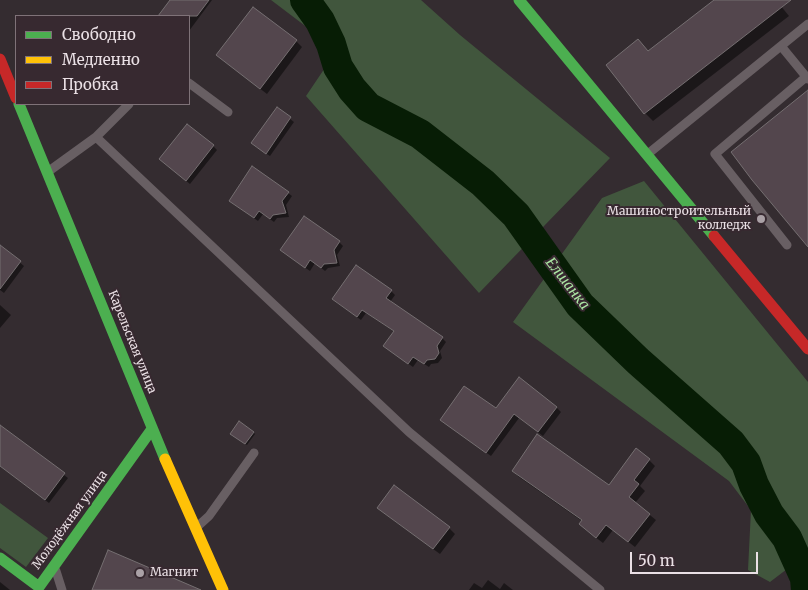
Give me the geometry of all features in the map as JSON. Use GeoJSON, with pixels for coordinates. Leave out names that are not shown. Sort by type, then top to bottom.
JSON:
{"type":"FeatureCollection","features":[{"type":"Feature","properties":{"kind":"street"},"geometry":{"type":"LineString","coordinates":[[519,0],[808,349]]}},
{"type":"Feature","properties":{"kind":"street"},"geometry":{"type":"LineString","coordinates":[[0,59],[4,79],[15,96]]}},
{"type":"Feature","properties":{"kind":"street","name":"Карельская улица"},"geometry":{"type":"LineString","coordinates":[[19,105],[152,429],[223,590]]}},
{"type":"Feature","properties":{"kind":"street","name":"Молодёжная улица"},"geometry":{"type":"LineString","coordinates":[[0,558],[39,587],[152,429]]}},
{"type":"Feature","properties":{"kind":"lane"},"geometry":{"type":"LineString","coordinates":[[647,154],[808,24]]}},
{"type":"Feature","properties":{"kind":"lane"},"geometry":{"type":"LineString","coordinates":[[781,46],[807,78],[715,154],[788,245]]}},
{"type":"Feature","properties":{"kind":"lane"},"geometry":{"type":"LineString","coordinates":[[190,84],[228,112]]}},
{"type":"Feature","properties":{"kind":"lane"},"geometry":{"type":"LineString","coordinates":[[47,172],[96,137],[127,105]]}},
{"type":"Feature","properties":{"kind":"lane"},"geometry":{"type":"LineString","coordinates":[[96,137],[409,432],[600,590]]}},
{"type":"Feature","properties":{"kind":"lane"},"geometry":{"type":"LineString","coordinates":[[196,528],[210,516],[254,454]]}},
{"type":"Feature","properties":{"kind":"lane"},"geometry":{"type":"LineString","coordinates":[[54,566],[62,590]]}},
{"type":"Feature","properties":{"kind":"green space"},"geometry":{"type":"Polygon","coordinates":[[[271,0],[421,0],[460,35],[610,158],[479,293],[306,96],[337,50],[271,0]]]}},
{"type":"Feature","properties":{"kind":"green space"},"geometry":{"type":"Polygon","coordinates":[[[644,181],[808,382],[808,553],[770,582],[748,570],[751,510],[729,481],[513,322],[602,198],[644,181]]]}},
{"type":"Feature","properties":{"kind":"green space"},"geometry":{"type":"Polygon","coordinates":[[[0,503],[48,538],[26,567],[0,548],[0,503]]]}},
{"type":"Feature","properties":{"kind":"building"},"geometry":{"type":"Polygon","coordinates":[[[170,0],[209,0],[197,16],[159,15],[170,0]]]}},
{"type":"Feature","properties":{"kind":"building"},"geometry":{"type":"Polygon","coordinates":[[[714,0],[791,0],[644,114],[606,65],[638,39],[648,51],[714,0]]]}},
{"type":"Feature","properties":{"kind":"building"},"geometry":{"type":"Polygon","coordinates":[[[253,7],[297,40],[260,89],[216,55],[253,7]]]}},
{"type":"Feature","properties":{"kind":"building"},"geometry":{"type":"Polygon","coordinates":[[[808,90],[808,247],[731,152],[808,90]]]}},
{"type":"Feature","properties":{"kind":"building"},"geometry":{"type":"Polygon","coordinates":[[[277,107],[291,117],[266,154],[251,143],[277,107]]]}},
{"type":"Feature","properties":{"kind":"building"},"geometry":{"type":"Polygon","coordinates":[[[187,124],[214,145],[186,181],[159,159],[187,124]]]}},
{"type":"Feature","properties":{"kind":"building"},"geometry":{"type":"Polygon","coordinates":[[[252,166],[289,192],[282,201],[286,213],[273,215],[270,219],[259,211],[254,218],[229,201],[252,166]]]}},
{"type":"Feature","properties":{"kind":"building"},"geometry":{"type":"Polygon","coordinates":[[[304,216],[340,241],[334,250],[337,263],[324,264],[321,268],[310,260],[305,268],[280,250],[304,216]]]}},
{"type":"Feature","properties":{"kind":"building"},"geometry":{"type":"Polygon","coordinates":[[[0,245],[21,261],[0,289],[0,245]]]}},
{"type":"Feature","properties":{"kind":"building"},"geometry":{"type":"Polygon","coordinates":[[[356,265],[392,290],[386,298],[443,337],[437,346],[439,353],[435,359],[427,360],[424,364],[413,357],[408,364],[383,346],[394,331],[362,310],[357,317],[332,299],[356,265]]]}},
{"type":"Feature","properties":{"kind":"building"},"geometry":{"type":"Polygon","coordinates":[[[519,377],[557,407],[538,432],[514,414],[486,453],[440,420],[464,386],[496,408],[519,377]]]}},
{"type":"Feature","properties":{"kind":"building"},"geometry":{"type":"Polygon","coordinates":[[[239,421],[254,432],[245,444],[230,434],[239,421]]]}},
{"type":"Feature","properties":{"kind":"building"},"geometry":{"type":"Polygon","coordinates":[[[0,425],[65,473],[45,500],[0,466],[0,425]]]}},
{"type":"Feature","properties":{"kind":"building"},"geometry":{"type":"Polygon","coordinates":[[[537,434],[609,485],[636,448],[650,459],[634,480],[639,484],[629,497],[650,514],[628,542],[606,525],[596,538],[579,524],[582,520],[512,471],[537,434]]]}},
{"type":"Feature","properties":{"kind":"building"},"geometry":{"type":"Polygon","coordinates":[[[394,485],[450,527],[433,549],[377,508],[394,485]]]}},
{"type":"Feature","properties":{"kind":"building"},"geometry":{"type":"Polygon","coordinates":[[[108,550],[201,590],[92,590],[108,550]]]}},
{"type":"Feature","properties":{"kind":"waterway","name":"Елшанка"},"geometry":{"type":"LineString","coordinates":[[305,0],[320,21],[331,44],[338,67],[352,89],[368,107],[420,134],[483,183],[516,215],[580,305],[638,361],[731,443],[746,463],[754,485],[769,514],[787,538],[805,578],[806,590]]}},
{"type":"Feature","properties":{"kind":"traffic: fast"},"geometry":{"type":"LineString","coordinates":[[519,0],[714,236]]}},
{"type":"Feature","properties":{"kind":"traffic: fast"},"geometry":{"type":"LineString","coordinates":[[19,105],[165,459]]}},
{"type":"Feature","properties":{"kind":"traffic: fast"},"geometry":{"type":"LineString","coordinates":[[0,558],[39,587],[152,429]]}},
{"type":"Feature","properties":{"kind":"traffic: slow"},"geometry":{"type":"LineString","coordinates":[[165,459],[223,590]]}},
{"type":"Feature","properties":{"kind":"traffic: jam"},"geometry":{"type":"LineString","coordinates":[[0,59],[15,96]]}},
{"type":"Feature","properties":{"kind":"traffic: jam"},"geometry":{"type":"LineString","coordinates":[[714,236],[808,349]]}},
{"type":"Feature","properties":{"kind":"place","name":"Машиностроительный колледж"},"geometry":{"type":"Point","coordinates":[761,219]}},
{"type":"Feature","properties":{"kind":"place","name":"Магнит"},"geometry":{"type":"Point","coordinates":[140,573]}}]}
